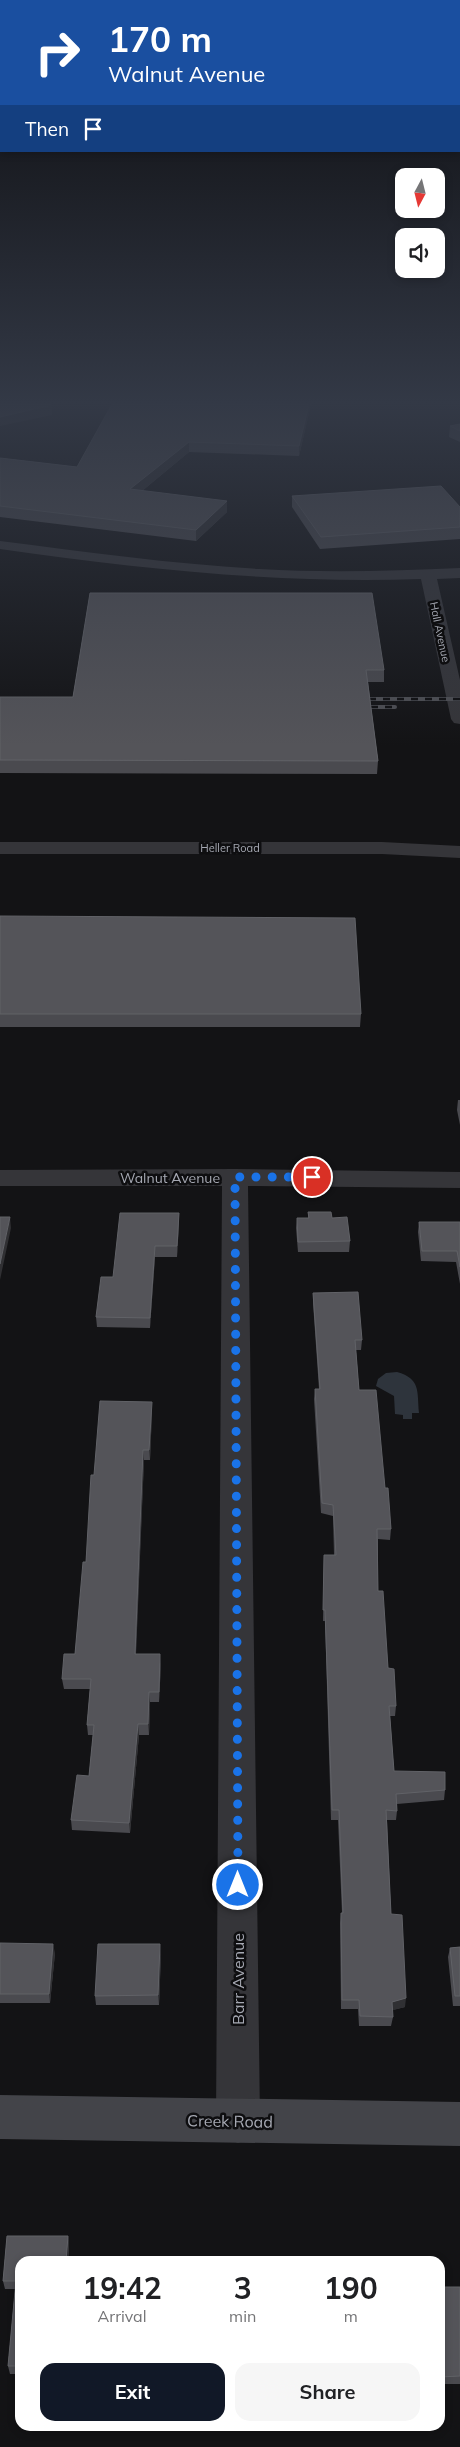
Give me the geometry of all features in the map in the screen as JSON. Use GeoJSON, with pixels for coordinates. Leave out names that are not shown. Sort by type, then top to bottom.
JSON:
{"type":"FeatureCollection","features":[{"type":"Feature","properties":{"kind":"main road","name":"Creek Road"},"geometry":{"type":"LineString","coordinates":[[0,2118],[460,2124]]}},
{"type":"Feature","properties":{"kind":"street"},"geometry":{"type":"LineString","coordinates":[[0,545],[121,562],[251,574],[328,577],[460,573]]}},
{"type":"Feature","properties":{"kind":"street","name":"Hall Avenue"},"geometry":{"type":"LineString","coordinates":[[428,575],[460,719]]}},
{"type":"Feature","properties":{"kind":"street","name":"Heller Road"},"geometry":{"type":"LineString","coordinates":[[0,848],[382,848],[460,852]]}},
{"type":"Feature","properties":{"kind":"street","name":"Walnut Avenue"},"geometry":{"type":"LineString","coordinates":[[0,1178],[235,1177],[460,1180]]}},
{"type":"Feature","properties":{"kind":"street","name":"Barr Avenue"},"geometry":{"type":"LineString","coordinates":[[235,1177],[238,2121]]}},
{"type":"Feature","properties":{"kind":"shaded area"},"geometry":{"type":"Polygon","coordinates":[[[397,1372],[410,1378],[416,1387],[419,1413],[412,1413],[412,1419],[403,1419],[403,1415],[395,1414],[394,1396],[376,1386],[378,1379],[386,1373],[397,1372]]]}},
{"type":"Feature","properties":{"kind":"building"},"geometry":{"type":"Polygon","coordinates":[[[100,518],[209,518],[196,530],[100,518]]]}},
{"type":"Feature","properties":{"kind":"building"},"geometry":{"type":"Polygon","coordinates":[[[308,518],[460,518],[460,527],[321,537],[308,518]]]}},
{"type":"Feature","properties":{"kind":"building"},"geometry":{"type":"Polygon","coordinates":[[[90,593],[372,593],[384,670],[366,670],[378,761],[0,760],[0,697],[73,697],[90,593]]]}},
{"type":"Feature","properties":{"kind":"building"},"geometry":{"type":"Polygon","coordinates":[[[0,916],[355,918],[361,1014],[0,1014],[0,916]]]}},
{"type":"Feature","properties":{"kind":"building"},"geometry":{"type":"Polygon","coordinates":[[[308,1212],[331,1212],[332,1218],[347,1217],[350,1241],[298,1242],[297,1218],[309,1218],[308,1212]]]}},
{"type":"Feature","properties":{"kind":"building"},"geometry":{"type":"Polygon","coordinates":[[[120,1213],[179,1213],[177,1246],[155,1246],[150,1318],[96,1317],[101,1277],[113,1277],[120,1213]]]}},
{"type":"Feature","properties":{"kind":"building"},"geometry":{"type":"Polygon","coordinates":[[[0,1217],[10,1217],[0,1264],[0,1217]]]}},
{"type":"Feature","properties":{"kind":"building"},"geometry":{"type":"Polygon","coordinates":[[[419,1222],[460,1222],[460,1267],[457,1251],[422,1251],[419,1222]]]}},
{"type":"Feature","properties":{"kind":"building"},"geometry":{"type":"Polygon","coordinates":[[[358,1292],[362,1340],[355,1340],[359,1390],[376,1390],[385,1488],[388,1488],[391,1529],[377,1529],[378,1591],[383,1591],[388,1668],[394,1669],[396,1706],[389,1706],[394,1771],[445,1772],[445,1790],[396,1794],[397,1811],[386,1810],[391,1914],[402,1915],[406,1998],[392,2002],[393,2017],[360,2016],[359,2000],[342,2000],[341,1913],[343,1913],[339,1810],[332,1810],[325,1610],[323,1610],[324,1555],[336,1555],[333,1505],[322,1503],[315,1389],[320,1389],[313,1293],[358,1292]]]}},
{"type":"Feature","properties":{"kind":"building"},"geometry":{"type":"Polygon","coordinates":[[[100,1401],[152,1402],[149,1450],[143,1450],[135,1654],[160,1654],[159,1692],[149,1692],[148,1724],[138,1724],[129,1823],[71,1820],[77,1775],[89,1776],[94,1725],[87,1725],[91,1679],[62,1679],[64,1654],[75,1654],[83,1562],[86,1562],[91,1475],[94,1475],[100,1401]]]}},
{"type":"Feature","properties":{"kind":"building"},"geometry":{"type":"Polygon","coordinates":[[[0,1943],[53,1944],[49,1994],[0,1994],[0,1943]]]}},
{"type":"Feature","properties":{"kind":"building"},"geometry":{"type":"Polygon","coordinates":[[[98,1944],[160,1944],[158,1995],[95,1996],[98,1944]]]}},
{"type":"Feature","properties":{"kind":"building"},"geometry":{"type":"Polygon","coordinates":[[[460,1947],[460,1996],[455,1996],[450,1948],[460,1947]]]}},
{"type":"Feature","properties":{"kind":"building"},"geometry":{"type":"Polygon","coordinates":[[[7,2236],[68,2236],[66,2256],[15,2256],[15,2281],[3,2281],[7,2236]]]}},
{"type":"Feature","properties":{"kind":"building"},"geometry":{"type":"Polygon","coordinates":[[[445,2287],[460,2287],[460,2376],[445,2377],[445,2287]]]}},
{"type":"Feature","properties":{"kind":"building"},"geometry":{"type":"Polygon","coordinates":[[[15,2292],[15,2366],[8,2366],[15,2292]]]}},
{"type":"Feature","properties":{"kind":"railway"},"geometry":{"type":"LineString","coordinates":[[355,699],[460,699]]}},
{"type":"Feature","properties":{"kind":"railway"},"geometry":{"type":"LineString","coordinates":[[357,707],[395,707]]}},
{"type":"Feature","properties":{"kind":"route"},"geometry":{"type":"LineString","coordinates":[[238,1885],[235,1177],[312,1177]]}}]}
